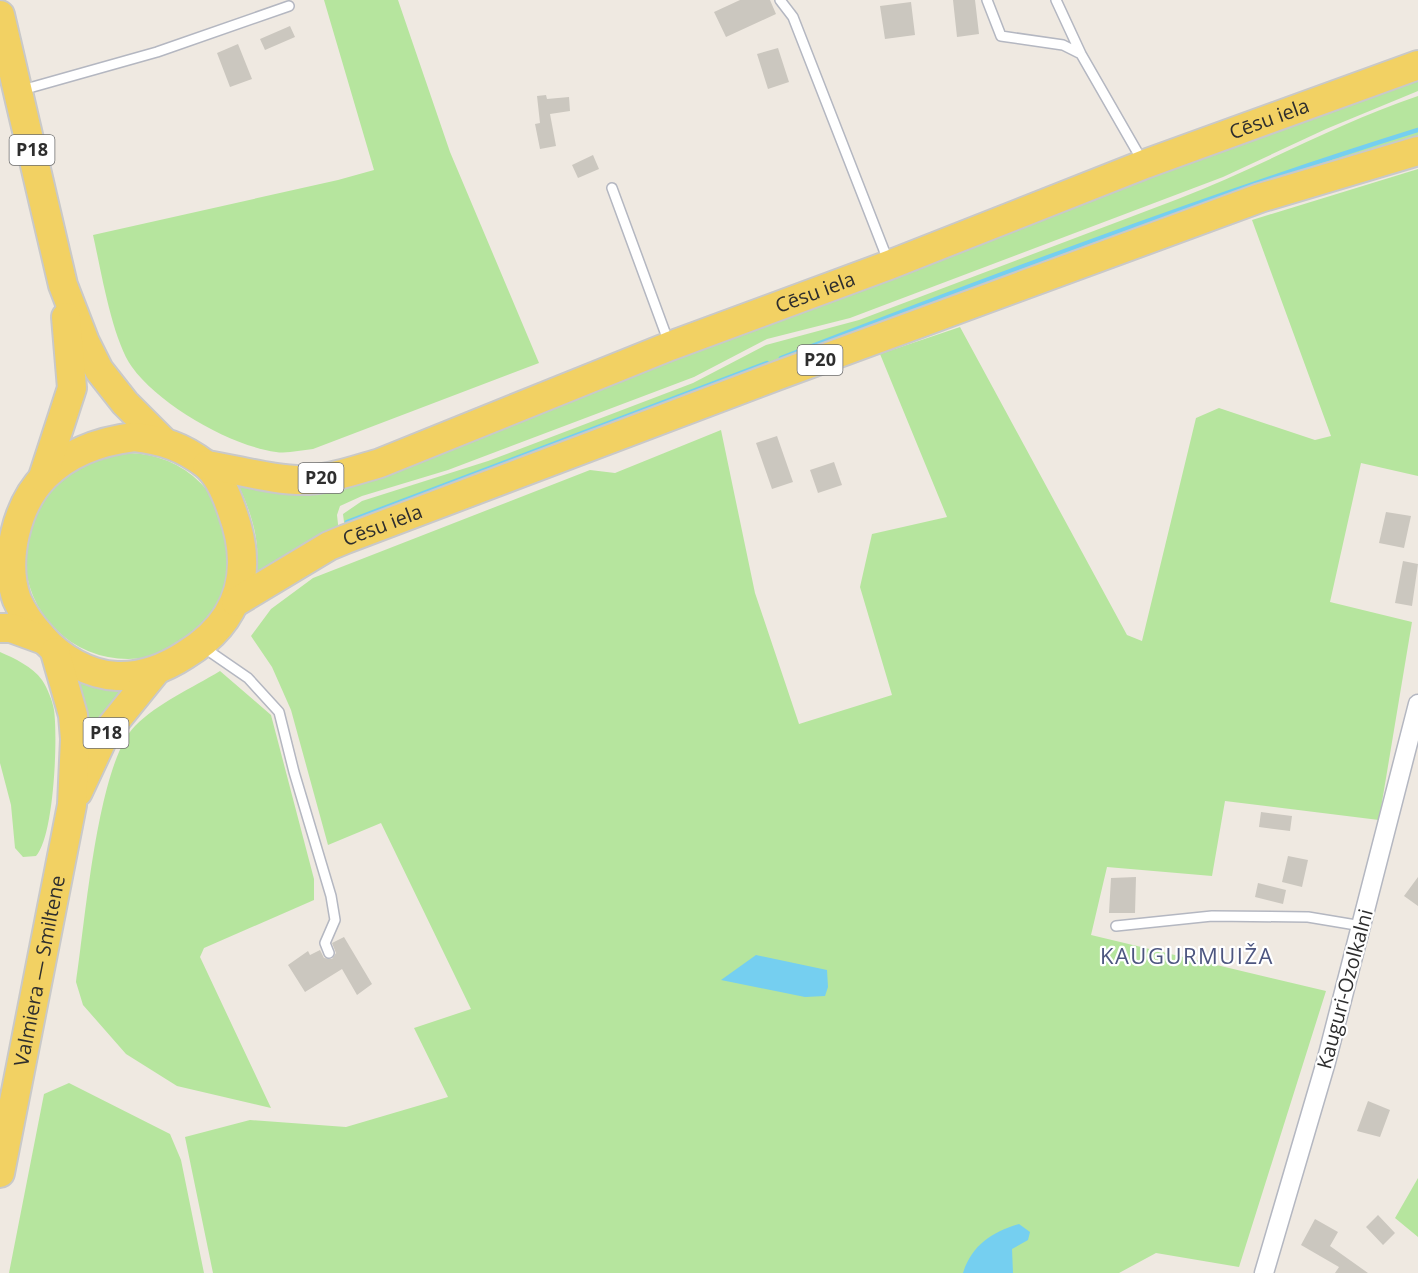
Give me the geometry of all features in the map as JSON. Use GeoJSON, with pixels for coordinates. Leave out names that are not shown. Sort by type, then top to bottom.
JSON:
{"type":"FeatureCollection","features":[{"type":"Feature","properties":{"kind":"main road","name":"P18"},"geometry":{"type":"LineString","coordinates":[[0,15],[63,285],[72,387],[43,477],[27,502],[8,542],[17,598],[27,620],[50,646],[97,673],[118,676],[156,671],[201,646],[222,624],[236,602],[243,569],[241,535],[227,496],[207,465],[162,440],[125,403],[99,370],[85,342],[63,285]]}},
{"type":"Feature","properties":{"kind":"main road","name":"Cēsu iela"},"geometry":{"type":"LineString","coordinates":[[207,465],[267,477],[307,480],[344,474],[380,463],[670,346],[889,265],[1145,164],[1418,65]]}},
{"type":"Feature","properties":{"kind":"main road","name":"Cēsu iela"},"geometry":{"type":"LineString","coordinates":[[236,602],[329,546],[346,539],[790,370],[1237,206],[1418,151]]}},
{"type":"Feature","properties":{"kind":"main road","name":"P18"},"geometry":{"type":"LineString","coordinates":[[43,477],[76,453],[108,440],[134,437],[162,440]]}},
{"type":"Feature","properties":{"kind":"main road"},"geometry":{"type":"LineString","coordinates":[[0,628],[11,628],[50,646]]}},
{"type":"Feature","properties":{"kind":"main road","name":"Valmiera — Smiltene"},"geometry":{"type":"LineString","coordinates":[[0,1173],[72,805],[75,739],[73,715],[50,646]]}},
{"type":"Feature","properties":{"kind":"main road","name":"Valmiera — Smiltene"},"geometry":{"type":"LineString","coordinates":[[72,805],[105,734],[156,671]]}},
{"type":"Feature","properties":{"kind":"street","name":"Kauguri-Ozolkalni"},"geometry":{"type":"LineString","coordinates":[[1264,1273],[1326,1062],[1418,704]]}},
{"type":"Feature","properties":{"kind":"lane"},"geometry":{"type":"LineString","coordinates":[[780,0],[793,17],[889,265]]}},
{"type":"Feature","properties":{"kind":"lane"},"geometry":{"type":"LineString","coordinates":[[987,0],[1001,36],[1063,45],[1081,54]]}},
{"type":"Feature","properties":{"kind":"lane"},"geometry":{"type":"LineString","coordinates":[[1056,0],[1081,54],[1145,164]]}},
{"type":"Feature","properties":{"kind":"lane"},"geometry":{"type":"LineString","coordinates":[[18,91],[157,52],[289,6]]}},
{"type":"Feature","properties":{"kind":"lane"},"geometry":{"type":"LineString","coordinates":[[612,188],[670,346]]}},
{"type":"Feature","properties":{"kind":"lane"},"geometry":{"type":"LineString","coordinates":[[201,646],[248,678],[279,712],[307,820],[331,897],[335,920],[325,943],[329,953]]}},
{"type":"Feature","properties":{"kind":"lane"},"geometry":{"type":"LineString","coordinates":[[1116,926],[1233,916],[1308,917],[1362,926]]}},
{"type":"Feature","properties":{"kind":"green space"},"geometry":{"type":"Polygon","coordinates":[[[324,0],[398,0],[450,152],[539,363],[313,449],[280,452],[238,442],[197,422],[144,381],[125,355],[113,322],[93,235],[374,170],[324,0]]]}},
{"type":"Feature","properties":{"kind":"green space"},"geometry":{"type":"Polygon","coordinates":[[[1418,74],[1418,91],[1326,129],[1223,177],[850,318],[767,339],[694,377],[448,470],[362,496],[340,506],[337,515],[339,533],[255,578],[257,552],[254,526],[235,478],[297,490],[1418,74]]]}},
{"type":"Feature","properties":{"kind":"green space"},"geometry":{"type":"Polygon","coordinates":[[[1418,96],[1418,138],[345,530],[343,514],[362,501],[488,461],[693,383],[766,345],[859,320],[1178,199],[1387,107],[1418,96]]]}},
{"type":"Feature","properties":{"kind":"green space"},"geometry":{"type":"Polygon","coordinates":[[[1418,169],[1418,476],[1361,463],[1330,602],[1412,622],[1379,820],[1225,801],[1212,876],[1107,867],[1091,935],[1326,991],[1239,1267],[1156,1253],[1119,1273],[213,1273],[185,1137],[250,1120],[346,1127],[448,1097],[414,1028],[471,1009],[381,823],[328,845],[291,710],[272,667],[251,636],[271,609],[313,578],[590,470],[615,473],[721,430],[755,593],[799,724],[892,695],[860,587],[872,534],[947,517],[880,354],[960,327],[1127,635],[1142,641],[1196,418],[1219,408],[1315,440],[1331,436],[1252,220],[1418,169]]]}},
{"type":"Feature","properties":{"kind":"green space"},"geometry":{"type":"Polygon","coordinates":[[[118,453],[138,453],[168,460],[194,476],[208,490],[224,516],[231,556],[224,596],[208,622],[194,636],[168,652],[138,659],[118,659],[88,652],[62,636],[48,622],[32,596],[25,566],[25,546],[32,516],[48,490],[62,476],[88,460],[118,453]]]}},
{"type":"Feature","properties":{"kind":"green space"},"geometry":{"type":"Polygon","coordinates":[[[0,652],[23,663],[38,675],[48,690],[54,710],[55,763],[51,809],[42,845],[36,856],[23,857],[15,848],[11,805],[0,763],[0,652]]]}},
{"type":"Feature","properties":{"kind":"green space"},"geometry":{"type":"Polygon","coordinates":[[[220,671],[271,715],[314,879],[314,900],[204,948],[200,957],[271,1108],[177,1086],[126,1054],[83,1005],[76,982],[102,809],[111,774],[122,746],[135,726],[154,710],[220,671]]]}},
{"type":"Feature","properties":{"kind":"green space"},"geometry":{"type":"Polygon","coordinates":[[[75,678],[127,687],[88,746],[75,678]]]}},
{"type":"Feature","properties":{"kind":"green space"},"geometry":{"type":"Polygon","coordinates":[[[69,1083],[170,1134],[181,1160],[204,1273],[9,1273],[44,1094],[69,1083]]]}},
{"type":"Feature","properties":{"kind":"green space"},"geometry":{"type":"Polygon","coordinates":[[[1418,1178],[1418,1237],[1395,1218],[1418,1178]]]}},
{"type":"Feature","properties":{"kind":"water"},"geometry":{"type":"Polygon","coordinates":[[[756,955],[827,970],[828,987],[825,996],[805,997],[721,980],[756,955]]]}},
{"type":"Feature","properties":{"kind":"water"},"geometry":{"type":"Polygon","coordinates":[[[1019,1224],[1030,1232],[1028,1240],[1012,1249],[1013,1273],[963,1273],[972,1255],[984,1241],[1000,1231],[1019,1224]]]}},
{"type":"Feature","properties":{"kind":"building"},"geometry":{"type":"Polygon","coordinates":[[[740,0],[770,0],[776,14],[726,37],[714,12],[740,0]]]}},
{"type":"Feature","properties":{"kind":"building"},"geometry":{"type":"Polygon","coordinates":[[[953,0],[975,0],[979,34],[957,37],[953,0]]]}},
{"type":"Feature","properties":{"kind":"building"},"geometry":{"type":"Polygon","coordinates":[[[911,2],[915,35],[885,39],[880,6],[911,2]]]}},
{"type":"Feature","properties":{"kind":"building"},"geometry":{"type":"Polygon","coordinates":[[[290,26],[295,37],[265,50],[260,39],[290,26]]]}},
{"type":"Feature","properties":{"kind":"building"},"geometry":{"type":"Polygon","coordinates":[[[238,44],[252,79],[230,87],[217,53],[238,44]]]}},
{"type":"Feature","properties":{"kind":"building"},"geometry":{"type":"Polygon","coordinates":[[[778,48],[789,82],[768,89],[757,54],[778,48]]]}},
{"type":"Feature","properties":{"kind":"building"},"geometry":{"type":"Polygon","coordinates":[[[546,95],[547,99],[569,97],[570,111],[550,114],[556,146],[540,149],[535,124],[540,123],[537,96],[546,95]]]}},
{"type":"Feature","properties":{"kind":"building"},"geometry":{"type":"Polygon","coordinates":[[[593,155],[599,169],[578,178],[572,165],[593,155]]]}},
{"type":"Feature","properties":{"kind":"building"},"geometry":{"type":"Polygon","coordinates":[[[777,436],[793,482],[772,489],[756,443],[777,436]]]}},
{"type":"Feature","properties":{"kind":"building"},"geometry":{"type":"Polygon","coordinates":[[[834,462],[842,485],[818,493],[810,470],[834,462]]]}},
{"type":"Feature","properties":{"kind":"building"},"geometry":{"type":"Polygon","coordinates":[[[1386,512],[1411,516],[1404,548],[1379,543],[1386,512]]]}},
{"type":"Feature","properties":{"kind":"building"},"geometry":{"type":"Polygon","coordinates":[[[1403,561],[1418,564],[1412,606],[1395,603],[1403,561]]]}},
{"type":"Feature","properties":{"kind":"building"},"geometry":{"type":"Polygon","coordinates":[[[1261,812],[1292,816],[1290,831],[1259,827],[1261,812]]]}},
{"type":"Feature","properties":{"kind":"building"},"geometry":{"type":"Polygon","coordinates":[[[1288,856],[1308,860],[1302,887],[1282,882],[1288,856]]]}},
{"type":"Feature","properties":{"kind":"building"},"geometry":{"type":"Polygon","coordinates":[[[1136,877],[1135,913],[1109,913],[1111,878],[1136,877]]]}},
{"type":"Feature","properties":{"kind":"building"},"geometry":{"type":"Polygon","coordinates":[[[1418,877],[1418,906],[1404,896],[1418,877]]]}},
{"type":"Feature","properties":{"kind":"building"},"geometry":{"type":"Polygon","coordinates":[[[1258,883],[1286,890],[1283,904],[1255,897],[1258,883]]]}},
{"type":"Feature","properties":{"kind":"building"},"geometry":{"type":"Polygon","coordinates":[[[344,937],[372,984],[357,995],[342,969],[305,992],[288,965],[308,951],[310,955],[320,950],[324,958],[332,959],[336,953],[332,943],[344,937]]]}},
{"type":"Feature","properties":{"kind":"building"},"geometry":{"type":"Polygon","coordinates":[[[1368,1101],[1390,1110],[1380,1137],[1357,1131],[1368,1101]]]}},
{"type":"Feature","properties":{"kind":"building"},"geometry":{"type":"Polygon","coordinates":[[[1378,1215],[1395,1233],[1383,1245],[1366,1227],[1378,1215]]]}},
{"type":"Feature","properties":{"kind":"building"},"geometry":{"type":"Polygon","coordinates":[[[1315,1219],[1338,1232],[1330,1246],[1368,1273],[1335,1273],[1339,1267],[1301,1245],[1315,1219]]]}},
{"type":"Feature","properties":{"kind":"waterway"},"geometry":{"type":"LineString","coordinates":[[781,358],[1178,210],[1418,130]]}},
{"type":"Feature","properties":{"kind":"waterway"},"geometry":{"type":"LineString","coordinates":[[347,522],[767,363]]}},
{"type":"Feature","properties":{"kind":"district","name":"KAUGURMUIŽA"},"geometry":{"type":"Point","coordinates":[1187,956]}}]}
